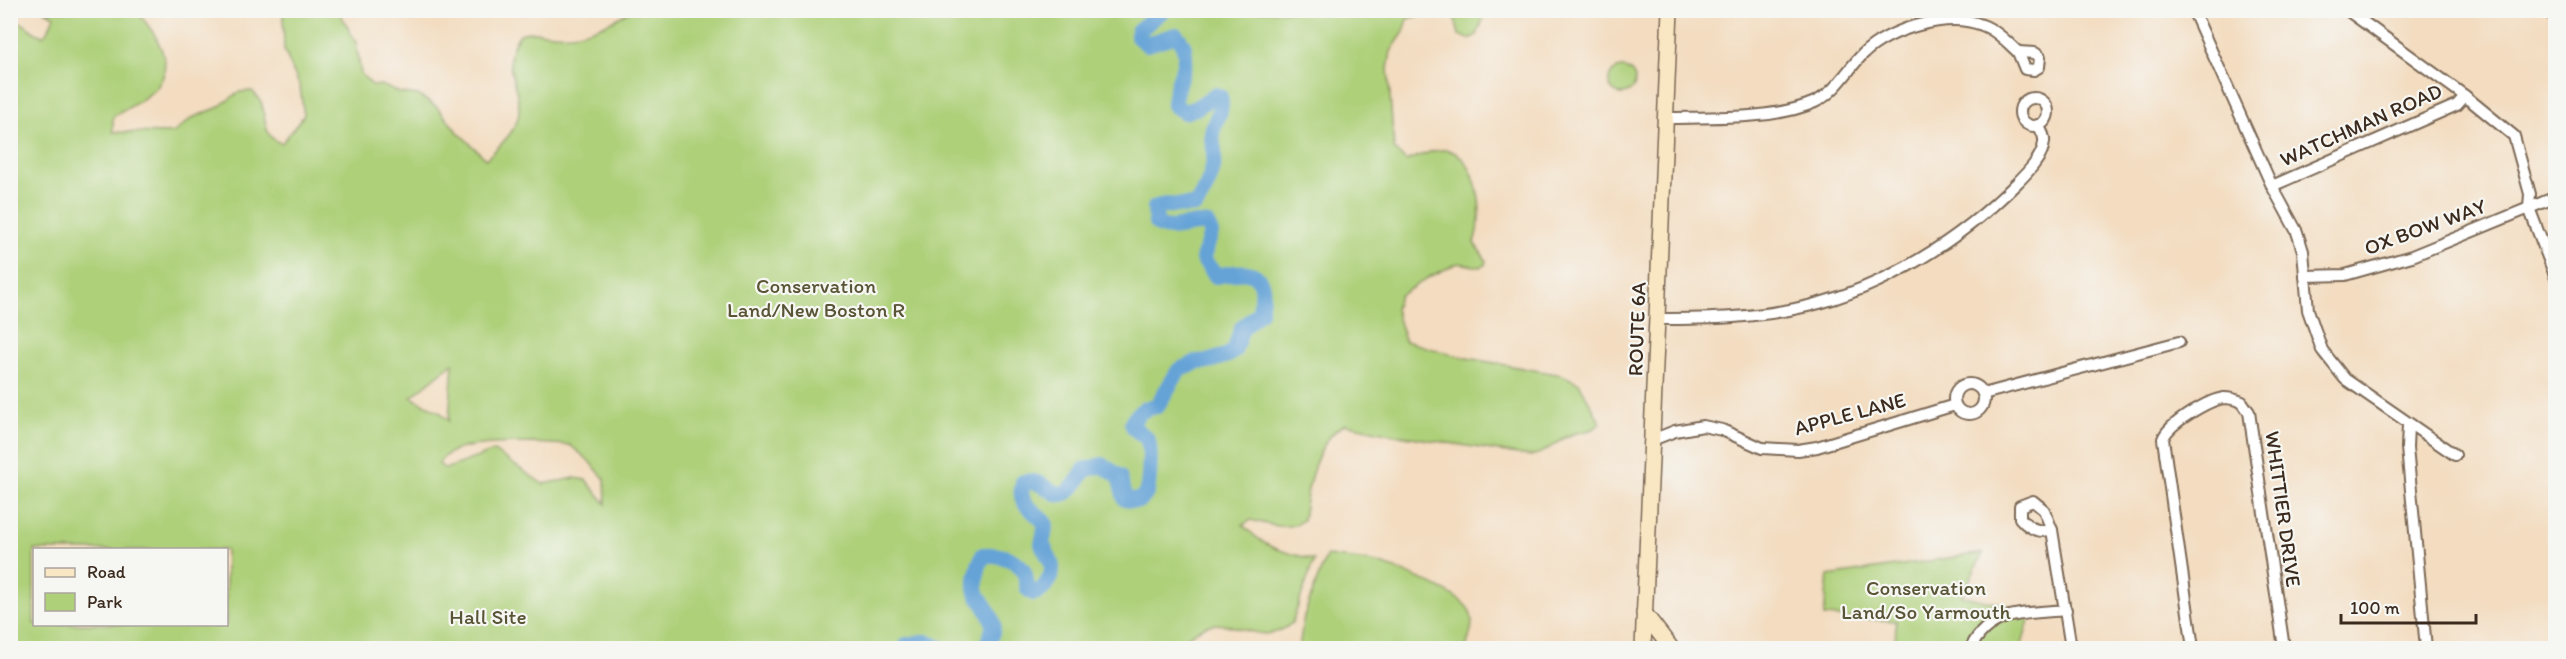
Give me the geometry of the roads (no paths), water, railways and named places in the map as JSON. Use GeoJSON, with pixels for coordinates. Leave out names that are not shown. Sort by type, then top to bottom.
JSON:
{"type":"FeatureCollection","features":[{"type":"Feature","properties":{"kind":"main road","name":"ROUTE 6A"},"geometry":{"type":"LineString","coordinates":[[1643,648],[1659,320],[1670,10]]}},
{"type":"Feature","properties":{"kind":"main road"},"geometry":{"type":"LineString","coordinates":[[1644,614],[1671,648]]}},
{"type":"Feature","properties":{"kind":"street"},"geometry":{"type":"LineString","coordinates":[[2193,10],[2272,186],[2299,238],[2303,251],[2312,326],[2330,362],[2345,379],[2408,425],[2455,455]]}},
{"type":"Feature","properties":{"kind":"street"},"geometry":{"type":"LineString","coordinates":[[2348,10],[2465,96],[2514,136],[2530,194],[2529,208],[2556,278]]}},
{"type":"Feature","properties":{"kind":"street"},"geometry":{"type":"LineString","coordinates":[[2544,10],[2556,17]]}},
{"type":"Feature","properties":{"kind":"street"},"geometry":{"type":"LineString","coordinates":[[1666,118],[1782,111],[1816,101],[1830,93],[1860,57],[1880,41],[1923,24],[1955,20],[1976,23],[2002,37],[2018,52]]}},
{"type":"Feature","properties":{"kind":"street","name":"WATCHMAN ROAD"},"geometry":{"type":"LineString","coordinates":[[2272,186],[2457,105],[2465,96]]}},
{"type":"Feature","properties":{"kind":"street"},"geometry":{"type":"LineString","coordinates":[[1659,320],[1763,314],[1809,306],[1892,273],[1947,242],[2021,179],[2041,153],[2045,141],[2038,125]]}},
{"type":"Feature","properties":{"kind":"street","name":"OX BOW WAY"},"geometry":{"type":"LineString","coordinates":[[2305,276],[2332,276],[2359,272],[2412,256],[2556,197]]}},
{"type":"Feature","properties":{"kind":"street"},"geometry":{"type":"LineString","coordinates":[[1955,405],[1954,395],[1963,385],[1972,384],[1983,394],[2179,342]]}},
{"type":"Feature","properties":{"kind":"street","name":"APPLE LANE"},"geometry":{"type":"LineString","coordinates":[[1652,440],[1675,430],[1714,427],[1762,448],[1798,450],[1817,447],[1955,405],[1966,413],[1976,411],[1983,404],[1983,394]]}},
{"type":"Feature","properties":{"kind":"street","name":"WHITTIER DRIVE"},"geometry":{"type":"LineString","coordinates":[[2193,648],[2163,439],[2169,428],[2218,400],[2229,398],[2240,401],[2249,412],[2284,648]]}},
{"type":"Feature","properties":{"kind":"street"},"geometry":{"type":"LineString","coordinates":[[2408,425],[2407,448],[2426,648]]}},
{"type":"Feature","properties":{"kind":"street"},"geometry":{"type":"LineString","coordinates":[[2052,530],[2071,648]]}},
{"type":"Feature","properties":{"kind":"street"},"geometry":{"type":"LineString","coordinates":[[1971,648],[1984,628],[2000,618],[2066,610]]}},
{"type":"Feature","properties":{"kind":"waterway"},"geometry":{"type":"LineString","coordinates":[[984,648],[992,633],[993,622],[976,587],[983,555],[999,556],[1015,562],[1024,572],[1028,589],[1033,593],[1044,588],[1051,576],[1051,562],[1042,544],[1046,525],[1024,502],[1023,482],[1033,482],[1060,494],[1067,492],[1075,485],[1084,470],[1102,465],[1119,476],[1125,499],[1138,501],[1141,499],[1148,486],[1149,443],[1132,423],[1142,411],[1157,406],[1179,370],[1197,362],[1210,361],[1228,355],[1234,351],[1242,328],[1260,312],[1262,290],[1255,276],[1243,272],[1216,276],[1203,259],[1211,233],[1208,225],[1195,224],[1168,228],[1156,223],[1155,208],[1164,205],[1196,205],[1203,193],[1213,166],[1212,133],[1221,102],[1220,97],[1215,95],[1196,108],[1184,112],[1174,105],[1185,60],[1182,43],[1176,35],[1147,44],[1138,37],[1138,31],[1163,10]]}},
{"type":"Feature","properties":{"kind":"waterway"},"geometry":{"type":"LineString","coordinates":[[906,648],[907,645],[926,642],[940,648]]}},
{"type":"Feature","properties":{"kind":"park label","name":"Conservation Land/New Boston R"},"geometry":{"type":"Point","coordinates":[816,298]}},
{"type":"Feature","properties":{"kind":"park label","name":"Conservation Land/So Yarmouth"},"geometry":{"type":"Point","coordinates":[1926,600]}},
{"type":"Feature","properties":{"kind":"park label","name":"Hall Site"},"geometry":{"type":"Point","coordinates":[488,617]}}]}
